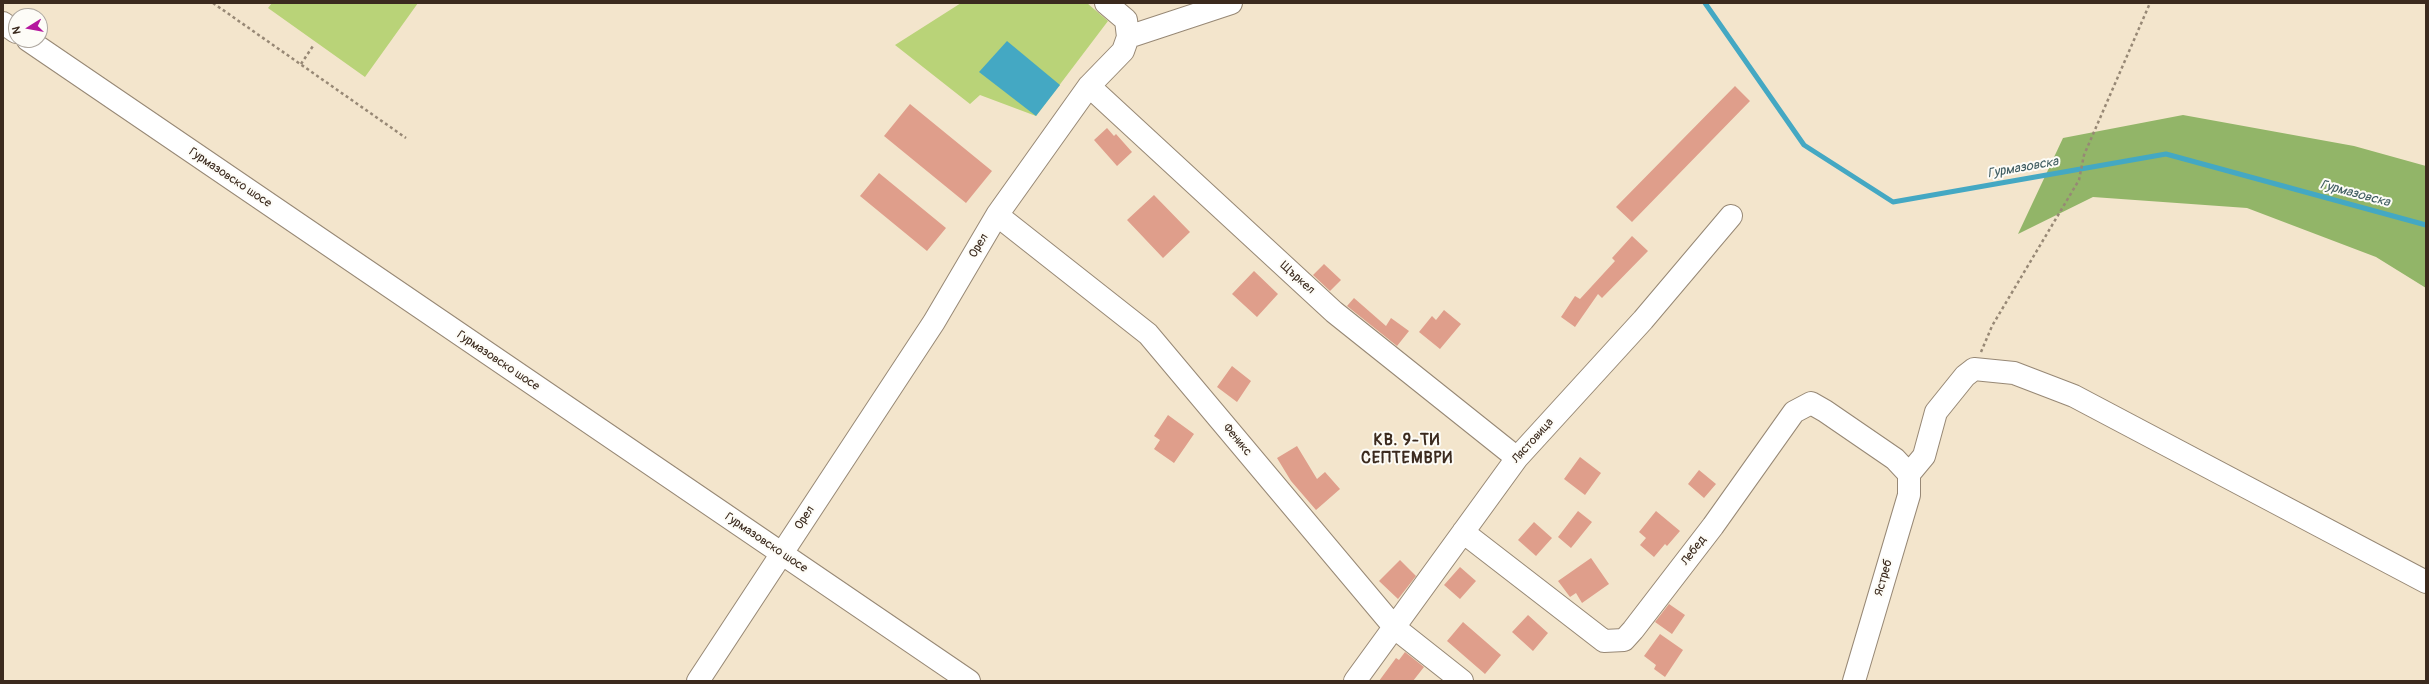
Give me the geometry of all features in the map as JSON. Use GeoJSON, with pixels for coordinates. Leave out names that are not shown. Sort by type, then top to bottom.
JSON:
{"type":"FeatureCollection","features":[{"type":"Feature","properties":{"kind":"street"},"geometry":{"type":"LineString","coordinates":[[1106,3],[1126,20],[1128,37],[1231,3]]}},
{"type":"Feature","properties":{"kind":"street","name":"Орел"},"geometry":{"type":"LineString","coordinates":[[698,681],[934,322],[997,215],[1089,86],[1123,51],[1128,37]]}},
{"type":"Feature","properties":{"kind":"street","name":"Гурмазовско шосе"},"geometry":{"type":"LineString","coordinates":[[40,48],[969,681]]}},
{"type":"Feature","properties":{"kind":"street","name":"Щъркел"},"geometry":{"type":"LineString","coordinates":[[1089,86],[1334,312],[1517,458]]}},
{"type":"Feature","properties":{"kind":"street","name":"Феникс"},"geometry":{"type":"LineString","coordinates":[[997,215],[1148,334],[1395,628],[1462,681]]}},
{"type":"Feature","properties":{"kind":"street","name":"Лястовица"},"geometry":{"type":"LineString","coordinates":[[1355,681],[1395,628],[1462,532],[1517,458],[1643,320],[1731,216]]}},
{"type":"Feature","properties":{"kind":"street"},"geometry":{"type":"LineString","coordinates":[[1909,474],[1924,456],[1936,412],[1956,386],[1974,369],[2014,373],[2074,396],[2426,582]]}},
{"type":"Feature","properties":{"kind":"street","name":"Лебед"},"geometry":{"type":"LineString","coordinates":[[1462,532],[1604,641],[1624,640],[1634,630],[1713,526],[1794,412],[1810,403],[1825,411],[1895,459],[1909,474]]}},
{"type":"Feature","properties":{"kind":"street","name":"Ястреб"},"geometry":{"type":"LineString","coordinates":[[1854,681],[1909,495],[1909,474]]}},
{"type":"Feature","properties":{"kind":"path"},"geometry":{"type":"LineString","coordinates":[[213,3],[406,138]]}},
{"type":"Feature","properties":{"kind":"path"},"geometry":{"type":"LineString","coordinates":[[1974,369],[1992,326],[2080,178],[2084,156],[2150,3]]}},
{"type":"Feature","properties":{"kind":"path"},"geometry":{"type":"LineString","coordinates":[[301,64],[313,46]]}},
{"type":"Feature","properties":{"kind":"green space"},"geometry":{"type":"Polygon","coordinates":[[[272,3],[418,3],[365,77],[268,8],[272,3]]]}},
{"type":"Feature","properties":{"kind":"green space"},"geometry":{"type":"Polygon","coordinates":[[[961,3],[1087,3],[1108,21],[1036,116],[980,95],[970,104],[895,45],[961,3]]]}},
{"type":"Feature","properties":{"kind":"green space"},"geometry":{"type":"Polygon","coordinates":[[[2183,115],[2354,146],[2426,166],[2426,288],[2376,257],[2247,208],[2093,197],[2018,234],[2063,138],[2183,115]]]}},
{"type":"Feature","properties":{"kind":"water"},"geometry":{"type":"Polygon","coordinates":[[[1007,41],[1060,85],[1036,116],[979,72],[1007,41]]]}},
{"type":"Feature","properties":{"kind":"building"},"geometry":{"type":"Polygon","coordinates":[[[1735,86],[1750,101],[1632,222],[1616,207],[1735,86]]]}},
{"type":"Feature","properties":{"kind":"building"},"geometry":{"type":"Polygon","coordinates":[[[910,104],[992,171],[966,203],[884,136],[910,104]]]}},
{"type":"Feature","properties":{"kind":"building"},"geometry":{"type":"Polygon","coordinates":[[[1107,128],[1114,136],[1116,134],[1132,152],[1117,166],[1094,140],[1107,128]]]}},
{"type":"Feature","properties":{"kind":"building"},"geometry":{"type":"Polygon","coordinates":[[[879,173],[946,228],[927,251],[860,196],[879,173]]]}},
{"type":"Feature","properties":{"kind":"building"},"geometry":{"type":"Polygon","coordinates":[[[1154,195],[1190,232],[1163,258],[1127,220],[1154,195]]]}},
{"type":"Feature","properties":{"kind":"building"},"geometry":{"type":"Polygon","coordinates":[[[1632,236],[1648,251],[1602,298],[1598,294],[1575,327],[1561,317],[1575,296],[1580,299],[1615,261],[1612,258],[1632,236]]]}},
{"type":"Feature","properties":{"kind":"building"},"geometry":{"type":"Polygon","coordinates":[[[1324,264],[1341,280],[1330,291],[1313,275],[1324,264]]]}},
{"type":"Feature","properties":{"kind":"building"},"geometry":{"type":"Polygon","coordinates":[[[1254,271],[1278,294],[1257,317],[1232,294],[1254,271]]]}},
{"type":"Feature","properties":{"kind":"building"},"geometry":{"type":"Polygon","coordinates":[[[1354,298],[1386,326],[1391,318],[1409,331],[1397,346],[1347,306],[1354,298]]]}},
{"type":"Feature","properties":{"kind":"building"},"geometry":{"type":"Polygon","coordinates":[[[1444,310],[1461,324],[1440,349],[1419,332],[1432,316],[1436,320],[1444,310]]]}},
{"type":"Feature","properties":{"kind":"building"},"geometry":{"type":"Polygon","coordinates":[[[1232,366],[1251,381],[1237,402],[1217,387],[1232,366]]]}},
{"type":"Feature","properties":{"kind":"building"},"geometry":{"type":"Polygon","coordinates":[[[1168,415],[1194,434],[1174,463],[1154,449],[1160,440],[1154,436],[1168,415]]]}},
{"type":"Feature","properties":{"kind":"building"},"geometry":{"type":"Polygon","coordinates":[[[1297,446],[1317,479],[1325,472],[1340,489],[1316,510],[1291,481],[1277,458],[1297,446]]]}},
{"type":"Feature","properties":{"kind":"building"},"geometry":{"type":"Polygon","coordinates":[[[1580,457],[1601,473],[1585,495],[1564,479],[1580,457]]]}},
{"type":"Feature","properties":{"kind":"building"},"geometry":{"type":"Polygon","coordinates":[[[1699,470],[1716,484],[1704,498],[1688,484],[1699,470]]]}},
{"type":"Feature","properties":{"kind":"building"},"geometry":{"type":"Polygon","coordinates":[[[1578,511],[1592,522],[1571,548],[1558,537],[1578,511]]]}},
{"type":"Feature","properties":{"kind":"building"},"geometry":{"type":"Polygon","coordinates":[[[1656,511],[1680,531],[1667,546],[1665,544],[1654,557],[1640,545],[1646,538],[1639,532],[1656,511]]]}},
{"type":"Feature","properties":{"kind":"building"},"geometry":{"type":"Polygon","coordinates":[[[1534,522],[1552,538],[1536,556],[1518,540],[1534,522]]]}},
{"type":"Feature","properties":{"kind":"building"},"geometry":{"type":"Polygon","coordinates":[[[1591,558],[1609,584],[1582,603],[1576,593],[1570,597],[1558,581],[1591,558]]]}},
{"type":"Feature","properties":{"kind":"building"},"geometry":{"type":"Polygon","coordinates":[[[1400,560],[1416,576],[1398,599],[1379,581],[1400,560]]]}},
{"type":"Feature","properties":{"kind":"building"},"geometry":{"type":"Polygon","coordinates":[[[1460,567],[1476,581],[1460,599],[1444,585],[1460,567]]]}},
{"type":"Feature","properties":{"kind":"building"},"geometry":{"type":"Polygon","coordinates":[[[1669,604],[1685,615],[1672,634],[1655,622],[1669,604]]]}},
{"type":"Feature","properties":{"kind":"building"},"geometry":{"type":"Polygon","coordinates":[[[1528,615],[1548,633],[1533,651],[1512,632],[1528,615]]]}},
{"type":"Feature","properties":{"kind":"building"},"geometry":{"type":"Polygon","coordinates":[[[1463,622],[1501,655],[1485,674],[1447,641],[1463,622]]]}},
{"type":"Feature","properties":{"kind":"building"},"geometry":{"type":"Polygon","coordinates":[[[1660,634],[1683,650],[1665,677],[1654,669],[1656,665],[1644,656],[1660,634]]]}},
{"type":"Feature","properties":{"kind":"building"},"geometry":{"type":"Polygon","coordinates":[[[1405,652],[1424,667],[1413,681],[1379,681],[1396,658],[1399,660],[1405,652]]]}},
{"type":"Feature","properties":{"kind":"waterway","name":"Гурмазовска"},"geometry":{"type":"LineString","coordinates":[[1705,3],[1804,145],[1893,202],[2166,154],[2426,225]]}},
{"type":"Feature","properties":{"kind":"district","name":"КВ. 9-ТИ СЕПТЕМВРИ"},"geometry":{"type":"Point","coordinates":[1407,450]}}]}
